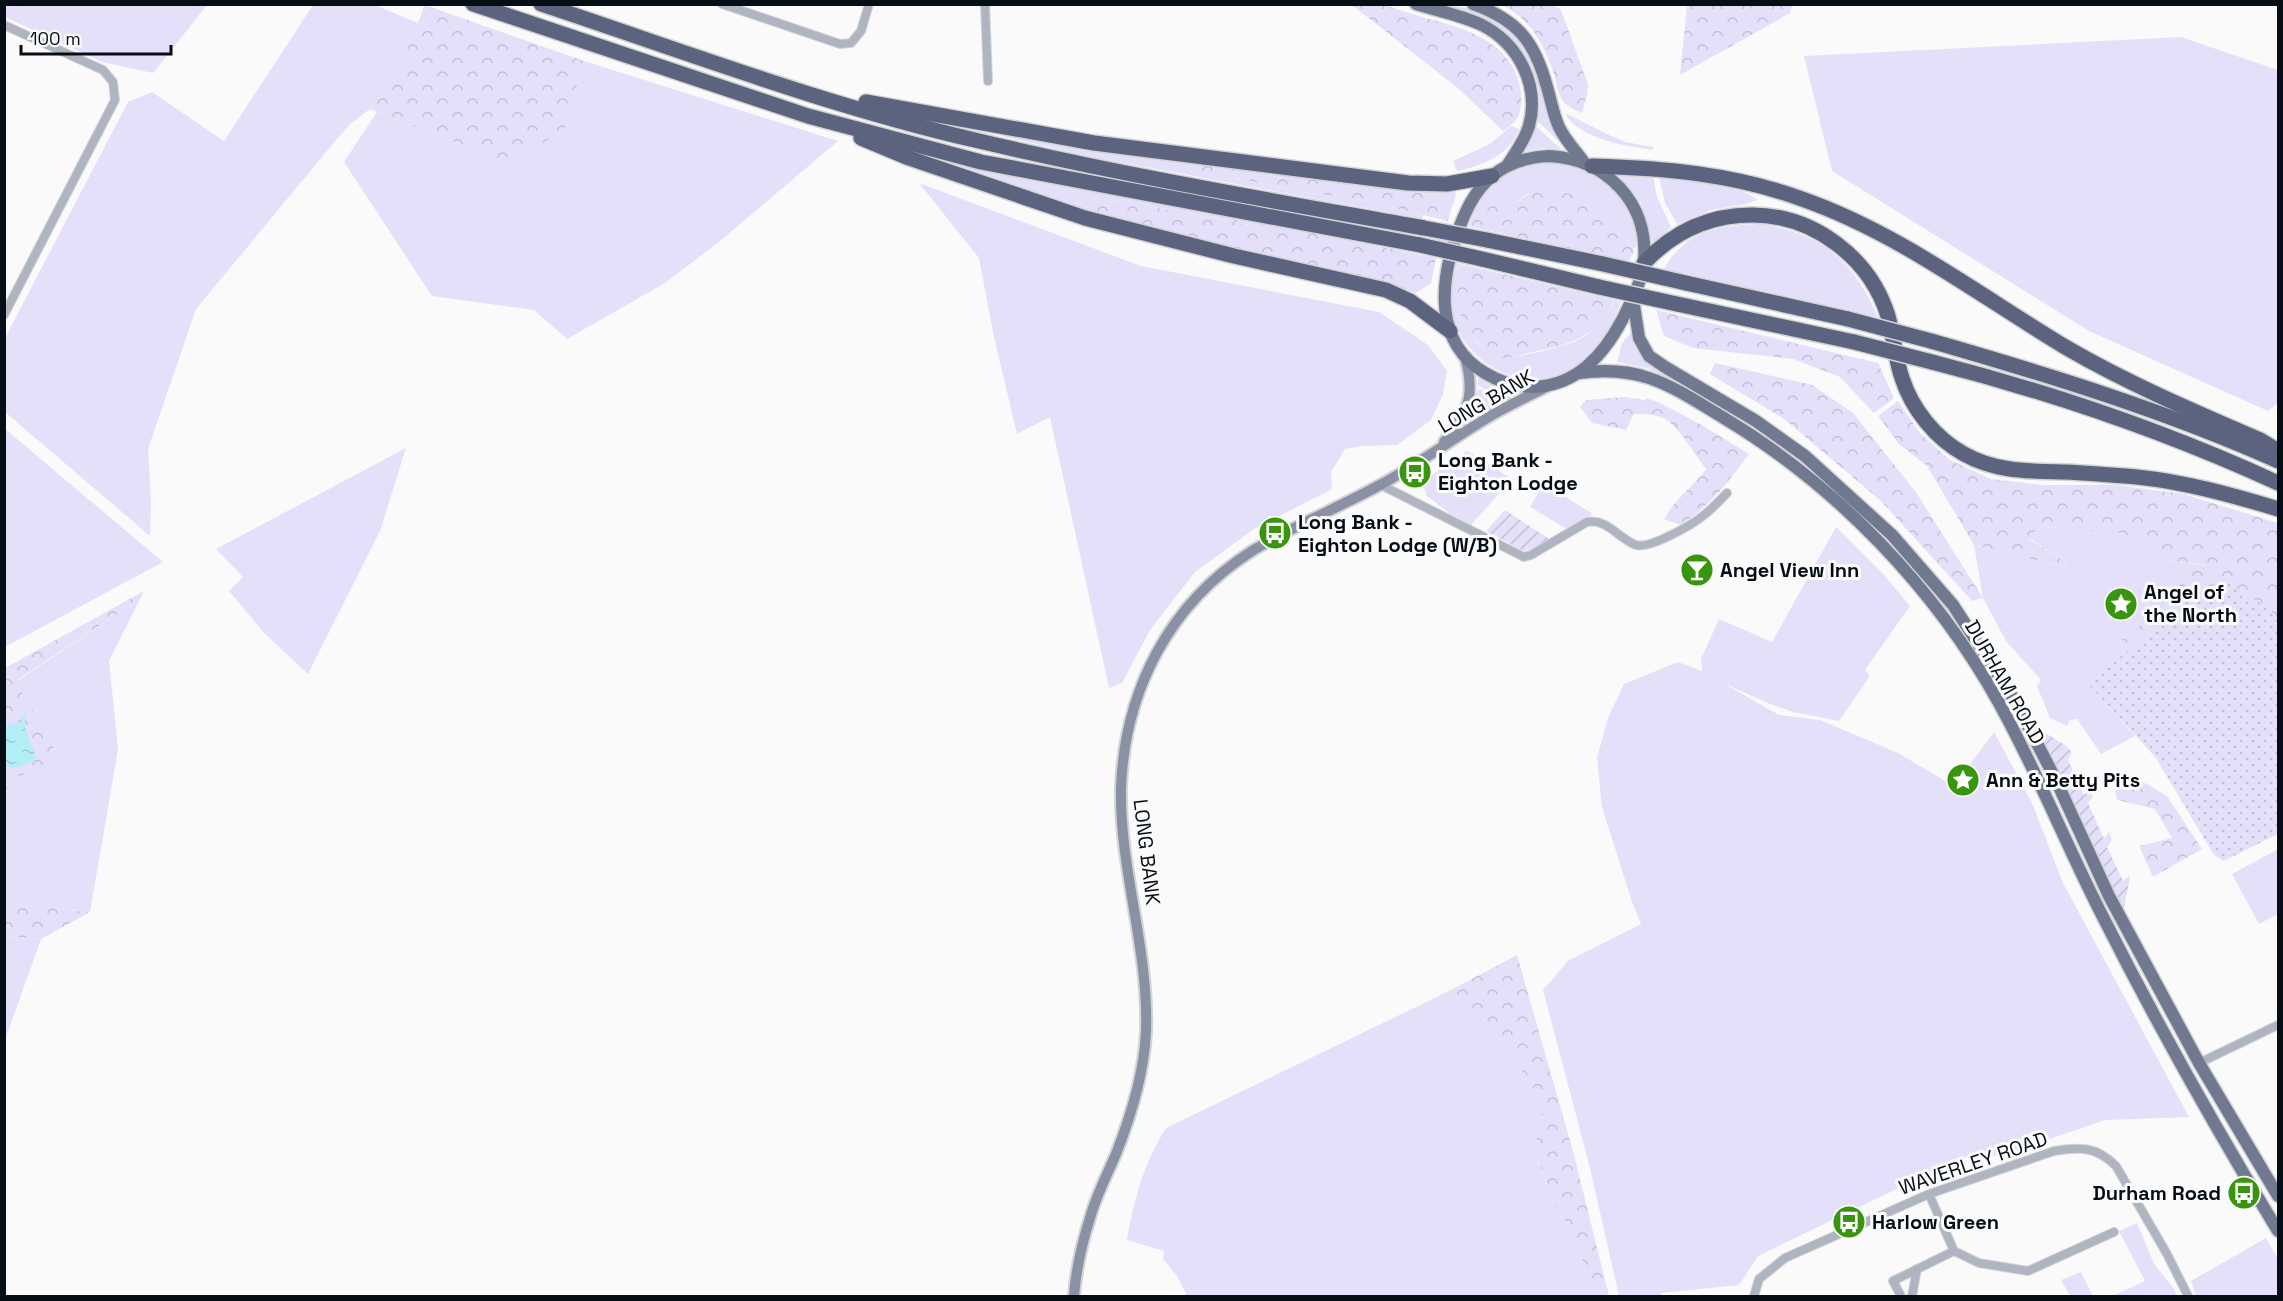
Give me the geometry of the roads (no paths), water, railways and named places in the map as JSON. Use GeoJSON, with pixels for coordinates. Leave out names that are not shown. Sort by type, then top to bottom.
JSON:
{"type":"FeatureCollection","features":[{"type":"Feature","properties":{"kind":"highway"},"geometry":{"type":"LineString","coordinates":[[472,4],[808,116],[981,162],[1420,245],[1599,287],[1854,342],[1987,376],[2132,423],[2278,483]]}},
{"type":"Feature","properties":{"kind":"highway"},"geometry":{"type":"LineString","coordinates":[[542,4],[803,91],[896,120],[978,141],[1183,185],[1487,240],[1848,319],[2069,382],[2138,406],[2278,461]]}},
{"type":"Feature","properties":{"kind":"highway"},"geometry":{"type":"LineString","coordinates":[[803,91],[1094,143],[1397,181],[1447,184],[1492,176]]}},
{"type":"Feature","properties":{"kind":"highway"},"geometry":{"type":"LineString","coordinates":[[808,116],[909,158],[1085,218],[1234,256],[1361,283],[1399,295],[1450,331]]}},
{"type":"Feature","properties":{"kind":"highway"},"geometry":{"type":"LineString","coordinates":[[1588,164],[1659,168],[1727,178],[1764,187],[1834,210],[1895,241],[2068,348],[2132,383],[2260,440],[2278,451]]}},
{"type":"Feature","properties":{"kind":"highway"},"geometry":{"type":"LineString","coordinates":[[1644,263],[1669,240],[1688,229],[1710,221],[1743,215],[1761,215],[1795,222],[1819,232],[1841,246],[1865,271],[1882,301],[1908,393],[1925,421],[1936,433],[1962,453],[2008,470],[2140,477],[2207,489],[2278,509]]}},
{"type":"Feature","properties":{"kind":"main road"},"geometry":{"type":"LineString","coordinates":[[1416,4],[1484,26],[1506,42],[1521,62],[1532,90],[1532,110],[1524,140],[1507,166]]}},
{"type":"Feature","properties":{"kind":"main road"},"geometry":{"type":"LineString","coordinates":[[1473,4],[1508,22],[1527,40],[1535,52],[1559,127],[1588,164],[1617,185],[1632,204],[1641,226],[1644,263],[1633,299],[1611,342],[1596,359],[1569,379],[1551,385],[1532,387],[1504,382],[1479,369],[1465,357],[1450,331],[1444,304],[1444,289],[1453,244],[1466,208],[1473,196],[1492,176],[1507,166],[1528,159],[1549,156],[1588,164]]}},
{"type":"Feature","properties":{"kind":"main road","name":"DURHAM ROAD"},"geometry":{"type":"LineString","coordinates":[[1633,299],[1639,338],[1650,356],[1756,421],[1805,456],[1892,535],[1953,605],[2015,700],[2055,778],[2109,896],[2199,1062],[2278,1196]]}},
{"type":"Feature","properties":{"kind":"main road","name":"LONG BANK"},"geometry":{"type":"LineString","coordinates":[[1438,449],[1461,419],[1470,398],[1469,372],[1465,357]]}},
{"type":"Feature","properties":{"kind":"main road","name":"DURHAM ROAD"},"geometry":{"type":"LineString","coordinates":[[1579,373],[1614,370],[1650,377],[1691,398],[1742,429],[1827,493],[1884,548],[1944,618],[1999,703],[2042,787],[2101,915],[2170,1045],[2237,1164],[2278,1231]]}},
{"type":"Feature","properties":{"kind":"main road","name":"LONG BANK"},"geometry":{"type":"LineString","coordinates":[[1074,1296],[1090,1217],[1129,1120],[1135,1099],[1146,1035],[1145,980],[1121,809],[1125,737],[1137,694],[1154,656],[1175,623],[1198,596],[1224,572],[1253,551],[1381,485],[1506,407],[1551,385]]}},
{"type":"Feature","properties":{"kind":"street"},"geometry":{"type":"LineString","coordinates":[[722,4],[840,44],[852,43],[861,31],[869,4]]}},
{"type":"Feature","properties":{"kind":"street"},"geometry":{"type":"LineString","coordinates":[[986,4],[988,81]]}},
{"type":"Feature","properties":{"kind":"street"},"geometry":{"type":"LineString","coordinates":[[4,25],[103,70],[113,82],[115,100],[4,315]]}},
{"type":"Feature","properties":{"kind":"street"},"geometry":{"type":"LineString","coordinates":[[1381,485],[1524,557],[1587,522],[1593,521],[1603,524],[1638,545],[1648,544],[1690,525],[1727,493]]}},
{"type":"Feature","properties":{"kind":"street"},"geometry":{"type":"LineString","coordinates":[[2199,1062],[2278,1025]]}},
{"type":"Feature","properties":{"kind":"street","name":"WAVERLEY ROAD"},"geometry":{"type":"LineString","coordinates":[[1754,1296],[1759,1279],[1785,1258],[1929,1194],[2054,1151],[2074,1148],[2091,1150],[2106,1156],[2116,1166],[2167,1254],[2188,1296]]}},
{"type":"Feature","properties":{"kind":"street"},"geometry":{"type":"LineString","coordinates":[[1929,1194],[1954,1251],[1979,1263],[2028,1271],[2114,1232]]}},
{"type":"Feature","properties":{"kind":"street"},"geometry":{"type":"LineString","coordinates":[[1901,1296],[1893,1281],[1954,1251]]}},
{"type":"Feature","properties":{"kind":"street"},"geometry":{"type":"LineString","coordinates":[[1912,1296],[1917,1269]]}},
{"type":"Feature","properties":{"kind":"water"},"geometry":{"type":"Polygon","coordinates":[[[25,713],[25,728],[36,758],[14,768],[5,765],[6,726],[21,722],[25,713]]]}},
{"type":"Feature","properties":{"kind":"place","name":"Long Bank - Eighton Lodge"},"geometry":{"type":"Point","coordinates":[1415,472]}},
{"type":"Feature","properties":{"kind":"place","name":"Long Bank - Eighton Lodge (W/B)"},"geometry":{"type":"Point","coordinates":[1275,533]}},
{"type":"Feature","properties":{"kind":"place","name":"Angel View Inn"},"geometry":{"type":"Point","coordinates":[1697,570]}},
{"type":"Feature","properties":{"kind":"place","name":"Angel of the North"},"geometry":{"type":"Point","coordinates":[2121,604]}},
{"type":"Feature","properties":{"kind":"place","name":"Ann & Betty Pits"},"geometry":{"type":"Point","coordinates":[1963,780]}},
{"type":"Feature","properties":{"kind":"place","name":"Durham Road"},"geometry":{"type":"Point","coordinates":[2244,1193]}},
{"type":"Feature","properties":{"kind":"place","name":"Harlow Green"},"geometry":{"type":"Point","coordinates":[1849,1222]}}]}
